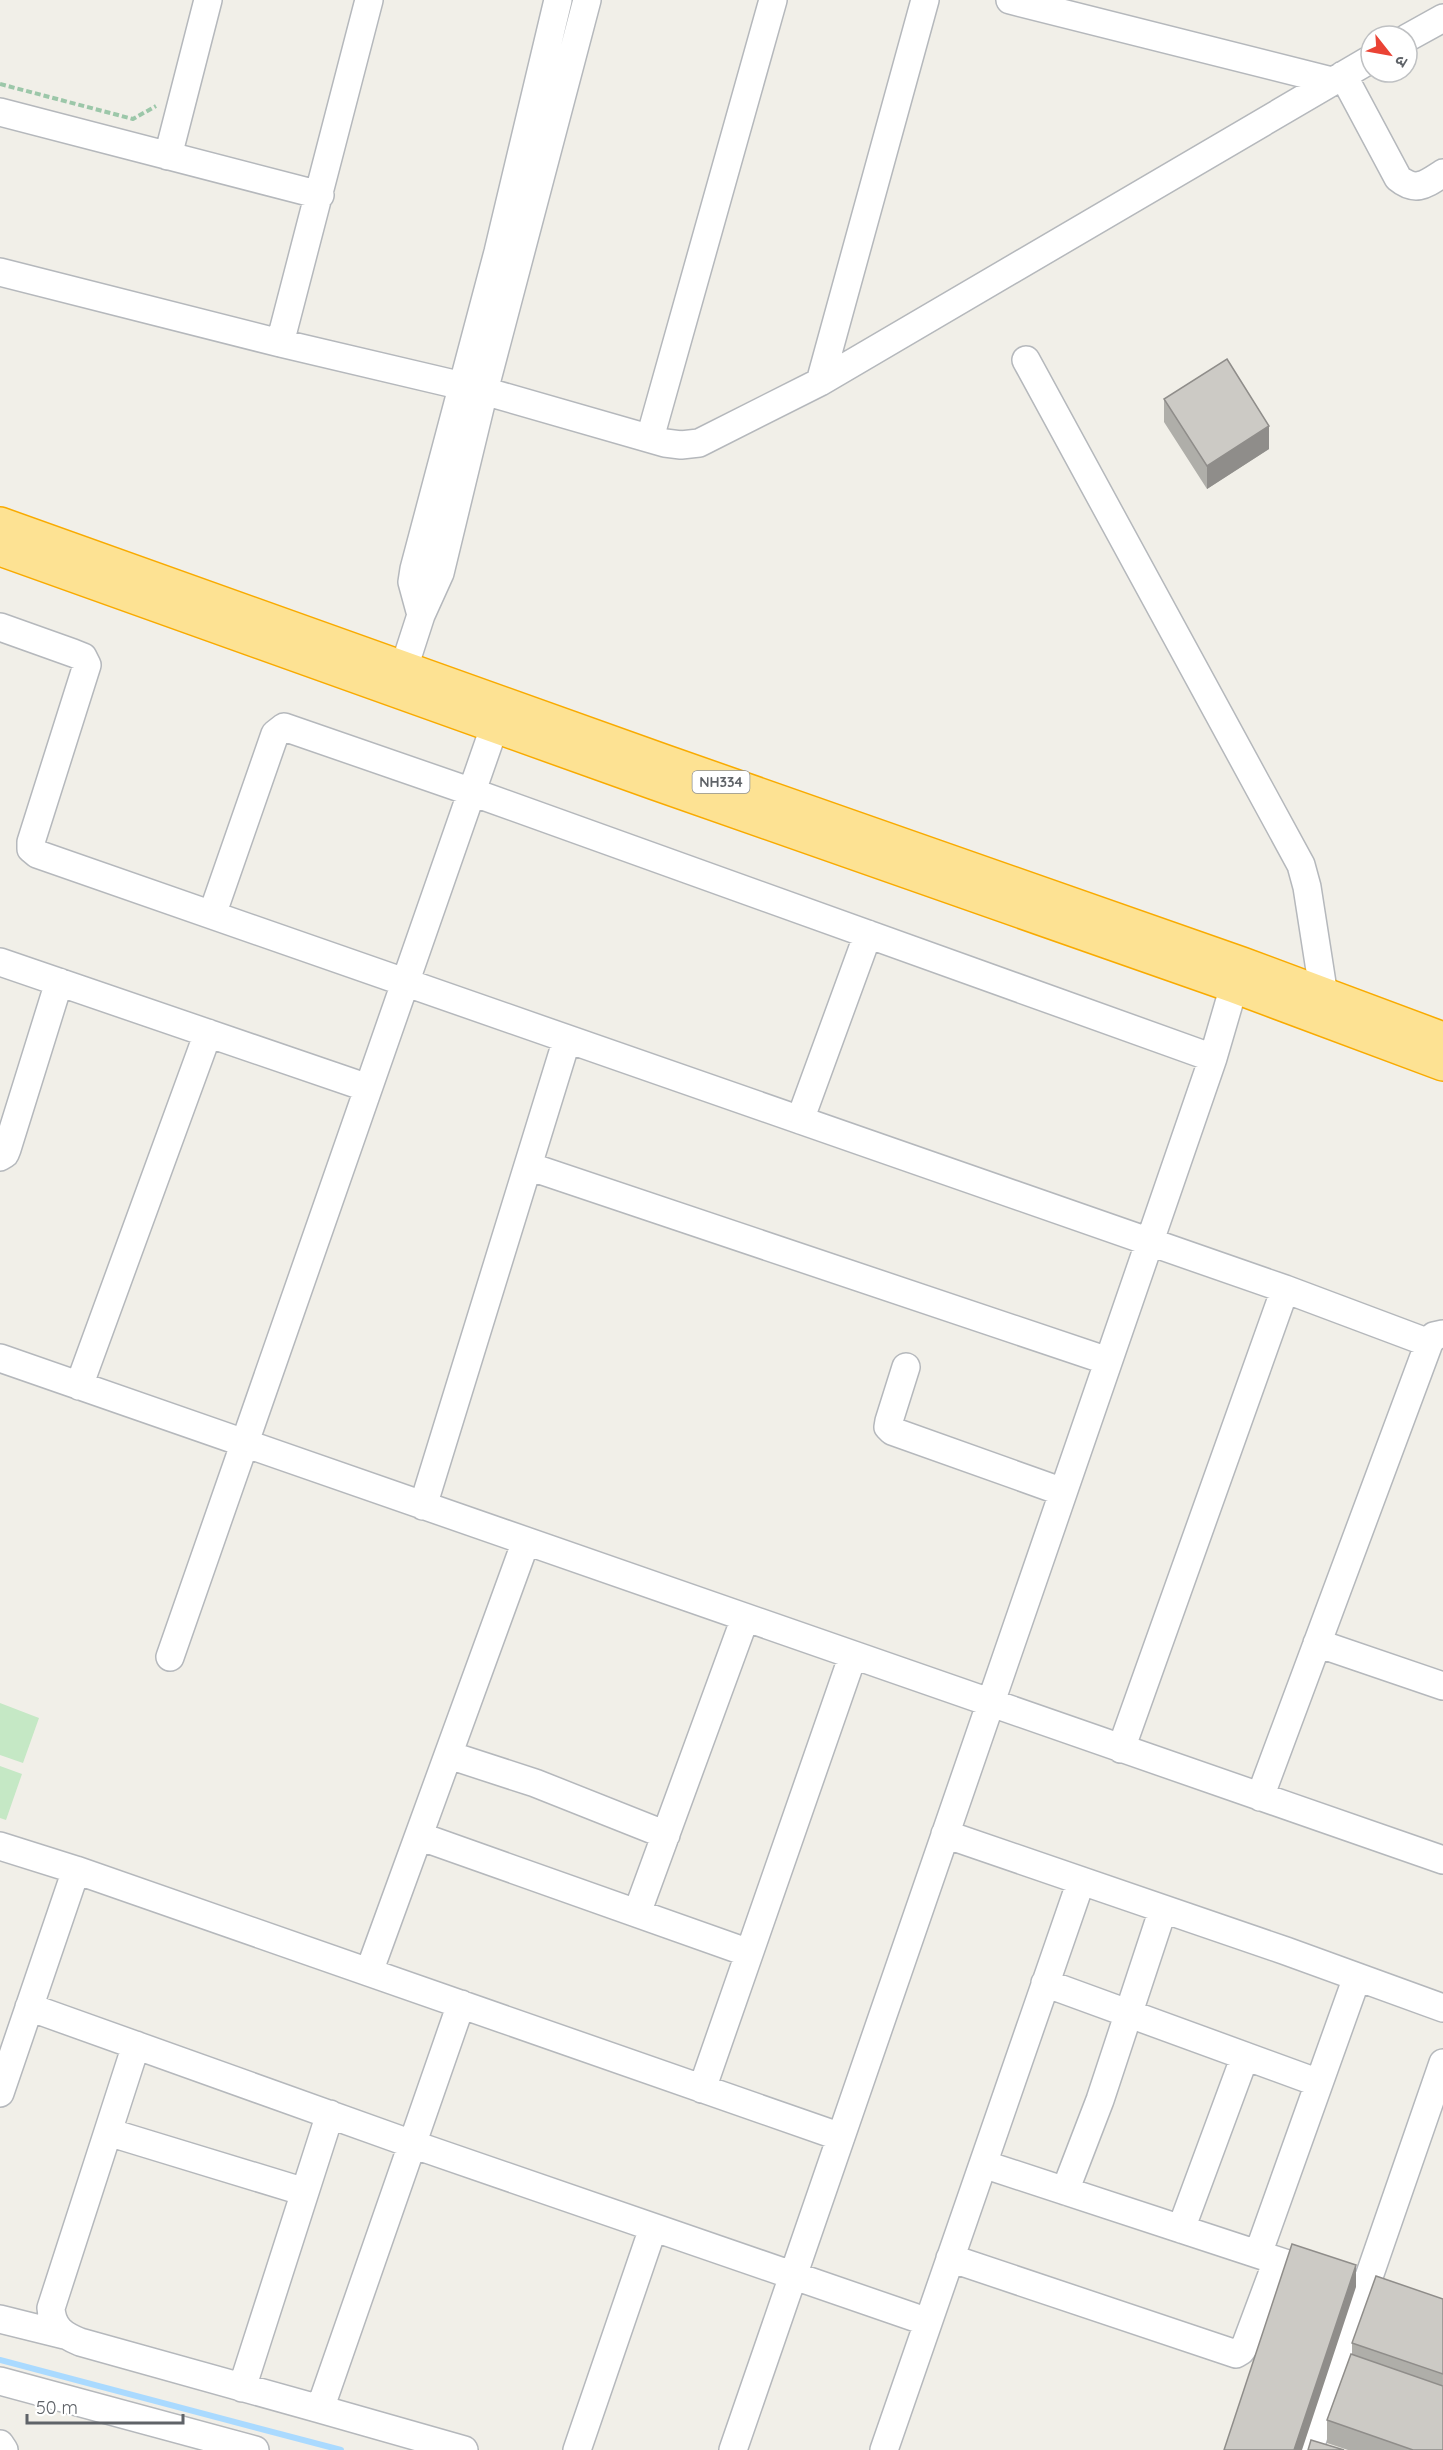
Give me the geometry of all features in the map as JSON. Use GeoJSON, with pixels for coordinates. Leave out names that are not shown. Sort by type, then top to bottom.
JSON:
{"type":"FeatureCollection","features":[{"type":"Feature","properties":{"kind":"highway","name":"NH334"},"geometry":{"type":"LineString","coordinates":[[0,524],[400,680],[495,725],[1234,986],[1443,1064]]}},
{"type":"Feature","properties":{"kind":"highway","name":"NH334"},"geometry":{"type":"LineString","coordinates":[[0,549],[400,680],[1242,964],[1443,1039]]}},
{"type":"Feature","properties":{"kind":"street"},"geometry":{"type":"LineString","coordinates":[[168,156],[208,0]]}},
{"type":"Feature","properties":{"kind":"street"},"geometry":{"type":"LineString","coordinates":[[280,343],[369,0]]}},
{"type":"Feature","properties":{"kind":"street"},"geometry":{"type":"LineString","coordinates":[[400,680],[421,615],[441,573],[498,252],[558,0]]}},
{"type":"Feature","properties":{"kind":"street"},"geometry":{"type":"LineString","coordinates":[[472,389],[587,0]]}},
{"type":"Feature","properties":{"kind":"street"},"geometry":{"type":"LineString","coordinates":[[650,438],[773,0]]}},
{"type":"Feature","properties":{"kind":"street"},"geometry":{"type":"LineString","coordinates":[[820,382],[926,0]]}},
{"type":"Feature","properties":{"kind":"street"},"geometry":{"type":"LineString","coordinates":[[1010,0],[1337,78],[1398,178],[1406,185],[1416,187],[1443,173]]}},
{"type":"Feature","properties":{"kind":"street"},"geometry":{"type":"LineString","coordinates":[[1419,31],[1443,18]]}},
{"type":"Feature","properties":{"kind":"street"},"geometry":{"type":"LineString","coordinates":[[0,272],[472,389],[681,446],[699,443],[820,382],[1359,66]]}},
{"type":"Feature","properties":{"kind":"street"},"geometry":{"type":"LineString","coordinates":[[0,112],[320,195]]}},
{"type":"Feature","properties":{"kind":"street"},"geometry":{"type":"LineString","coordinates":[[1026,360],[1301,865],[1307,887],[1324,996]]}},
{"type":"Feature","properties":{"kind":"street"},"geometry":{"type":"LineString","coordinates":[[0,627],[83,657],[87,665],[31,842],[32,849],[45,858],[1285,1289],[1436,1338],[1317,1643],[1260,1797]]}},
{"type":"Feature","properties":{"kind":"street"},"geometry":{"type":"LineString","coordinates":[[170,1657],[495,725]]}},
{"type":"Feature","properties":{"kind":"street"},"geometry":{"type":"LineString","coordinates":[[212,915],[275,734],[284,727],[472,792],[1213,1058]]}},
{"type":"Feature","properties":{"kind":"street"},"geometry":{"type":"LineString","coordinates":[[800,1120],[868,934]]}},
{"type":"Feature","properties":{"kind":"street"},"geometry":{"type":"LineString","coordinates":[[0,962],[368,1088]]}},
{"type":"Feature","properties":{"kind":"street"},"geometry":{"type":"LineString","coordinates":[[0,1157],[7,1149],[59,982]]}},
{"type":"Feature","properties":{"kind":"street"},"geometry":{"type":"LineString","coordinates":[[733,2450],[1213,1058],[1234,986]]}},
{"type":"Feature","properties":{"kind":"street"},"geometry":{"type":"LineString","coordinates":[[80,1386],[208,1033]]}},
{"type":"Feature","properties":{"kind":"street"},"geometry":{"type":"LineString","coordinates":[[423,1506],[567,1039]]}},
{"type":"Feature","properties":{"kind":"street"},"geometry":{"type":"LineString","coordinates":[[528,1166],[1108,1361]]}},
{"type":"Feature","properties":{"kind":"street"},"geometry":{"type":"LineString","coordinates":[[1121,1749],[1285,1289]]}},
{"type":"Feature","properties":{"kind":"street"},"geometry":{"type":"LineString","coordinates":[[0,1358],[1443,1860]]}},
{"type":"Feature","properties":{"kind":"street"},"geometry":{"type":"LineString","coordinates":[[906,1367],[889,1421],[888,1427],[892,1431],[1063,1492]]}},
{"type":"Feature","properties":{"kind":"street"},"geometry":{"type":"LineString","coordinates":[[369,1972],[526,1541]]}},
{"type":"Feature","properties":{"kind":"street"},"geometry":{"type":"LineString","coordinates":[[637,1913],[745,1618]]}},
{"type":"Feature","properties":{"kind":"street"},"geometry":{"type":"LineString","coordinates":[[1317,1643],[1443,1686]]}},
{"type":"Feature","properties":{"kind":"street"},"geometry":{"type":"LineString","coordinates":[[702,2089],[853,1656]]}},
{"type":"Feature","properties":{"kind":"street"},"geometry":{"type":"LineString","coordinates":[[448,1755],[535,1783],[666,1835]]}},
{"type":"Feature","properties":{"kind":"street"},"geometry":{"type":"LineString","coordinates":[[945,1834],[1443,2008]]}},
{"type":"Feature","properties":{"kind":"street"},"geometry":{"type":"LineString","coordinates":[[419,1836],[749,1953]]}},
{"type":"Feature","properties":{"kind":"street"},"geometry":{"type":"LineString","coordinates":[[0,1846],[76,1870],[841,2137]]}},
{"type":"Feature","properties":{"kind":"street"},"geometry":{"type":"LineString","coordinates":[[0,2093],[76,1870]]}},
{"type":"Feature","properties":{"kind":"street"},"geometry":{"type":"LineString","coordinates":[[884,2450],[1081,1881]]}},
{"type":"Feature","properties":{"kind":"street"},"geometry":{"type":"LineString","coordinates":[[1065,2191],[1100,2100],[1163,1909]]}},
{"type":"Feature","properties":{"kind":"street"},"geometry":{"type":"LineString","coordinates":[[950,2258],[1236,2354],[1241,2351],[1245,2344],[1319,2083],[1357,1977]]}},
{"type":"Feature","properties":{"kind":"street"},"geometry":{"type":"LineString","coordinates":[[1045,1983],[1319,2083]]}},
{"type":"Feature","properties":{"kind":"street"},"geometry":{"type":"LineString","coordinates":[[320,2409],[461,2004]]}},
{"type":"Feature","properties":{"kind":"street"},"geometry":{"type":"LineString","coordinates":[[29,2007],[412,2144],[928,2322]]}},
{"type":"Feature","properties":{"kind":"street"},"geometry":{"type":"LineString","coordinates":[[64,2335],[51,2319],[51,2308],[136,2045]]}},
{"type":"Feature","properties":{"kind":"street"},"geometry":{"type":"LineString","coordinates":[[1181,2229],[1245,2056]]}},
{"type":"Feature","properties":{"kind":"street"},"geometry":{"type":"LineString","coordinates":[[1314,2448],[1348,2371],[1364,2289],[1443,2063]]}},
{"type":"Feature","properties":{"kind":"street"},"geometry":{"type":"LineString","coordinates":[[242,2388],[330,2114]]}},
{"type":"Feature","properties":{"kind":"street"},"geometry":{"type":"LineString","coordinates":[[108,2132],[305,2192]]}},
{"type":"Feature","properties":{"kind":"street"},"geometry":{"type":"LineString","coordinates":[[983,2164],[1443,2315]]}},
{"type":"Feature","properties":{"kind":"street"},"geometry":{"type":"LineString","coordinates":[[577,2450],[653,2228]]}},
{"type":"Feature","properties":{"kind":"street"},"geometry":{"type":"LineString","coordinates":[[0,2319],[64,2335],[80,2342],[464,2450]]}},
{"type":"Feature","properties":{"kind":"street"},"geometry":{"type":"LineString","coordinates":[[0,2381],[227,2446],[255,2450]]}},
{"type":"Feature","properties":{"kind":"street"},"geometry":{"type":"LineString","coordinates":[[0,2444],[4,2450]]}},
{"type":"Feature","properties":{"kind":"path"},"geometry":{"type":"LineString","coordinates":[[0,84],[133,119],[159,104]]}},
{"type":"Feature","properties":{"kind":"green space"},"geometry":{"type":"Polygon","coordinates":[[[0,1703],[39,1718],[23,1763],[0,1755],[0,1703]]]}},
{"type":"Feature","properties":{"kind":"green space"},"geometry":{"type":"Polygon","coordinates":[[[0,1766],[22,1774],[6,1820],[0,1818],[0,1766]]]}},
{"type":"Feature","properties":{"kind":"building"},"geometry":{"type":"Polygon","coordinates":[[[1227,359],[1269,426],[1207,466],[1164,399],[1227,359]]]}},
{"type":"Feature","properties":{"kind":"building"},"geometry":{"type":"Polygon","coordinates":[[[1292,2244],[1356,2265],[1294,2450],[1224,2450],[1292,2244]]]}},
{"type":"Feature","properties":{"kind":"building"},"geometry":{"type":"Polygon","coordinates":[[[1376,2276],[1443,2299],[1443,2374],[1352,2343],[1376,2276]]]}},
{"type":"Feature","properties":{"kind":"building"},"geometry":{"type":"Polygon","coordinates":[[[1351,2354],[1443,2386],[1443,2450],[1413,2450],[1327,2420],[1351,2354]]]}},
{"type":"Feature","properties":{"kind":"building"},"geometry":{"type":"Polygon","coordinates":[[[1311,2440],[1344,2450],[1308,2450],[1311,2440]]]}},
{"type":"Feature","properties":{"kind":"waterway"},"geometry":{"type":"LineString","coordinates":[[0,2360],[341,2450]]}}]}
